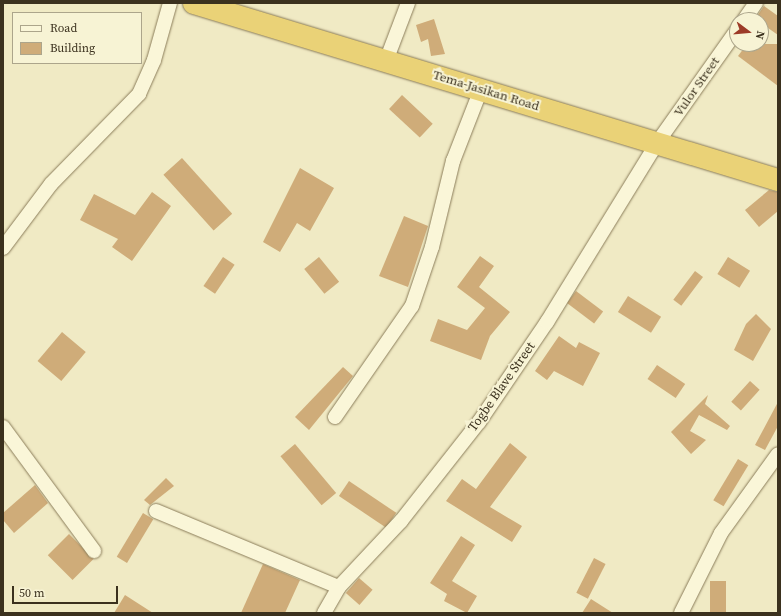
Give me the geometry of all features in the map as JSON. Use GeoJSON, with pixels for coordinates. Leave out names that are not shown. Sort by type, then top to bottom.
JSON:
{"type":"FeatureCollection","features":[{"type":"Feature","properties":{"kind":"highway","name":"Tema-Jasikan Road"},"geometry":{"type":"LineString","coordinates":[[203,4],[778,180]]}},
{"type":"Feature","properties":{"kind":"street"},"geometry":{"type":"LineString","coordinates":[[3,248],[9,231],[51,184],[139,94],[154,60],[170,3]]}},
{"type":"Feature","properties":{"kind":"street"},"geometry":{"type":"LineString","coordinates":[[386,61],[408,3]]}},
{"type":"Feature","properties":{"kind":"street"},"geometry":{"type":"LineString","coordinates":[[750,12],[756,3]]}},
{"type":"Feature","properties":{"kind":"street","name":"Vulor Street"},"geometry":{"type":"LineString","coordinates":[[657,143],[729,41]]}},
{"type":"Feature","properties":{"kind":"street"},"geometry":{"type":"LineString","coordinates":[[335,417],[412,306],[432,247],[453,160],[481,89]]}},
{"type":"Feature","properties":{"kind":"street","name":"Togbe Blave Street"},"geometry":{"type":"LineString","coordinates":[[324,613],[339,587],[401,521],[479,422],[547,322],[657,143]]}},
{"type":"Feature","properties":{"kind":"street"},"geometry":{"type":"LineString","coordinates":[[3,427],[94,551]]}},
{"type":"Feature","properties":{"kind":"street"},"geometry":{"type":"LineString","coordinates":[[681,613],[721,533],[778,454]]}},
{"type":"Feature","properties":{"kind":"street"},"geometry":{"type":"LineString","coordinates":[[156,511],[339,587]]}},
{"type":"Feature","properties":{"kind":"building"},"geometry":{"type":"Polygon","coordinates":[[[764,6],[778,16],[778,35],[769,29],[769,12],[760,12],[764,6]]]}},
{"type":"Feature","properties":{"kind":"building"},"geometry":{"type":"Polygon","coordinates":[[[434,19],[445,54],[431,56],[428,39],[421,42],[416,25],[434,19]]]}},
{"type":"Feature","properties":{"kind":"building"},"geometry":{"type":"Polygon","coordinates":[[[769,44],[778,44],[778,86],[738,56],[741,52],[769,52],[769,44]]]}},
{"type":"Feature","properties":{"kind":"building"},"geometry":{"type":"Polygon","coordinates":[[[402,95],[433,124],[420,138],[389,109],[402,95]]]}},
{"type":"Feature","properties":{"kind":"building"},"geometry":{"type":"Polygon","coordinates":[[[182,158],[232,214],[214,230],[163,175],[182,158]]]}},
{"type":"Feature","properties":{"kind":"building"},"geometry":{"type":"Polygon","coordinates":[[[300,168],[334,188],[310,231],[297,223],[280,252],[263,242],[300,168]]]}},
{"type":"Feature","properties":{"kind":"building"},"geometry":{"type":"Polygon","coordinates":[[[769,190],[778,192],[778,211],[759,227],[745,210],[769,190]]]}},
{"type":"Feature","properties":{"kind":"building"},"geometry":{"type":"Polygon","coordinates":[[[152,192],[171,206],[132,261],[112,247],[118,239],[80,220],[94,194],[135,215],[152,192]]]}},
{"type":"Feature","properties":{"kind":"building"},"geometry":{"type":"Polygon","coordinates":[[[404,216],[428,226],[408,287],[379,276],[404,216]]]}},
{"type":"Feature","properties":{"kind":"building"},"geometry":{"type":"Polygon","coordinates":[[[480,256],[494,266],[479,287],[510,312],[490,336],[481,360],[430,341],[438,319],[467,330],[485,308],[457,287],[480,256]]]}},
{"type":"Feature","properties":{"kind":"building"},"geometry":{"type":"Polygon","coordinates":[[[223,257],[235,265],[215,294],[203,286],[223,257]]]}},
{"type":"Feature","properties":{"kind":"building"},"geometry":{"type":"Polygon","coordinates":[[[319,257],[339,282],[324,294],[304,269],[319,257]]]}},
{"type":"Feature","properties":{"kind":"building"},"geometry":{"type":"Polygon","coordinates":[[[728,257],[750,271],[739,288],[717,274],[728,257]]]}},
{"type":"Feature","properties":{"kind":"building"},"geometry":{"type":"Polygon","coordinates":[[[695,271],[703,277],[681,306],[673,300],[695,271]]]}},
{"type":"Feature","properties":{"kind":"building"},"geometry":{"type":"Polygon","coordinates":[[[576,291],[603,311],[594,323],[567,303],[576,291]]]}},
{"type":"Feature","properties":{"kind":"building"},"geometry":{"type":"Polygon","coordinates":[[[628,296],[661,317],[651,333],[618,312],[628,296]]]}},
{"type":"Feature","properties":{"kind":"building"},"geometry":{"type":"Polygon","coordinates":[[[756,314],[771,329],[753,361],[734,350],[746,324],[756,314]]]}},
{"type":"Feature","properties":{"kind":"building"},"geometry":{"type":"Polygon","coordinates":[[[62,332],[86,352],[61,381],[38,361],[62,332]]]}},
{"type":"Feature","properties":{"kind":"building"},"geometry":{"type":"Polygon","coordinates":[[[559,336],[576,348],[579,342],[600,353],[583,386],[554,371],[547,380],[535,371],[559,336]]]}},
{"type":"Feature","properties":{"kind":"building"},"geometry":{"type":"Polygon","coordinates":[[[657,365],[685,384],[676,398],[647,379],[657,365]]]}},
{"type":"Feature","properties":{"kind":"building"},"geometry":{"type":"Polygon","coordinates":[[[343,367],[353,376],[309,430],[295,417],[343,367]]]}},
{"type":"Feature","properties":{"kind":"building"},"geometry":{"type":"Polygon","coordinates":[[[750,381],[760,390],[741,411],[731,402],[750,381]]]}},
{"type":"Feature","properties":{"kind":"building"},"geometry":{"type":"Polygon","coordinates":[[[708,395],[705,404],[730,426],[727,430],[699,415],[690,431],[706,440],[691,454],[671,432],[708,395]]]}},
{"type":"Feature","properties":{"kind":"building"},"geometry":{"type":"Polygon","coordinates":[[[778,402],[778,426],[765,450],[755,445],[778,402]]]}},
{"type":"Feature","properties":{"kind":"building"},"geometry":{"type":"Polygon","coordinates":[[[510,443],[527,457],[490,507],[522,526],[512,542],[446,501],[462,479],[476,489],[510,443]]]}},
{"type":"Feature","properties":{"kind":"building"},"geometry":{"type":"Polygon","coordinates":[[[295,444],[336,493],[322,505],[280,456],[295,444]]]}},
{"type":"Feature","properties":{"kind":"building"},"geometry":{"type":"Polygon","coordinates":[[[738,459],[748,465],[724,506],[713,500],[738,459]]]}},
{"type":"Feature","properties":{"kind":"building"},"geometry":{"type":"Polygon","coordinates":[[[166,478],[174,486],[150,505],[144,500],[166,478]]]}},
{"type":"Feature","properties":{"kind":"building"},"geometry":{"type":"Polygon","coordinates":[[[349,481],[396,513],[386,528],[339,496],[349,481]]]}},
{"type":"Feature","properties":{"kind":"building"},"geometry":{"type":"Polygon","coordinates":[[[35,485],[48,503],[14,533],[3,520],[3,513],[35,485]]]}},
{"type":"Feature","properties":{"kind":"building"},"geometry":{"type":"Polygon","coordinates":[[[143,513],[153,519],[127,563],[117,557],[143,513]]]}},
{"type":"Feature","properties":{"kind":"building"},"geometry":{"type":"Polygon","coordinates":[[[69,534],[94,559],[73,580],[48,555],[69,534]]]}},
{"type":"Feature","properties":{"kind":"building"},"geometry":{"type":"Polygon","coordinates":[[[461,536],[475,545],[452,581],[477,596],[467,613],[444,601],[447,594],[430,583],[461,536]]]}},
{"type":"Feature","properties":{"kind":"building"},"geometry":{"type":"Polygon","coordinates":[[[594,558],[606,564],[588,599],[576,593],[594,558]]]}},
{"type":"Feature","properties":{"kind":"building"},"geometry":{"type":"Polygon","coordinates":[[[263,564],[300,580],[285,613],[241,613],[263,564]]]}},
{"type":"Feature","properties":{"kind":"building"},"geometry":{"type":"Polygon","coordinates":[[[359,578],[373,590],[359,605],[346,593],[359,578]]]}},
{"type":"Feature","properties":{"kind":"building"},"geometry":{"type":"Polygon","coordinates":[[[710,581],[726,581],[726,612],[710,612],[710,581]]]}},
{"type":"Feature","properties":{"kind":"building"},"geometry":{"type":"Polygon","coordinates":[[[125,595],[153,613],[114,613],[125,595]]]}},
{"type":"Feature","properties":{"kind":"building"},"geometry":{"type":"Polygon","coordinates":[[[591,599],[613,613],[582,613],[591,599]]]}}]}
